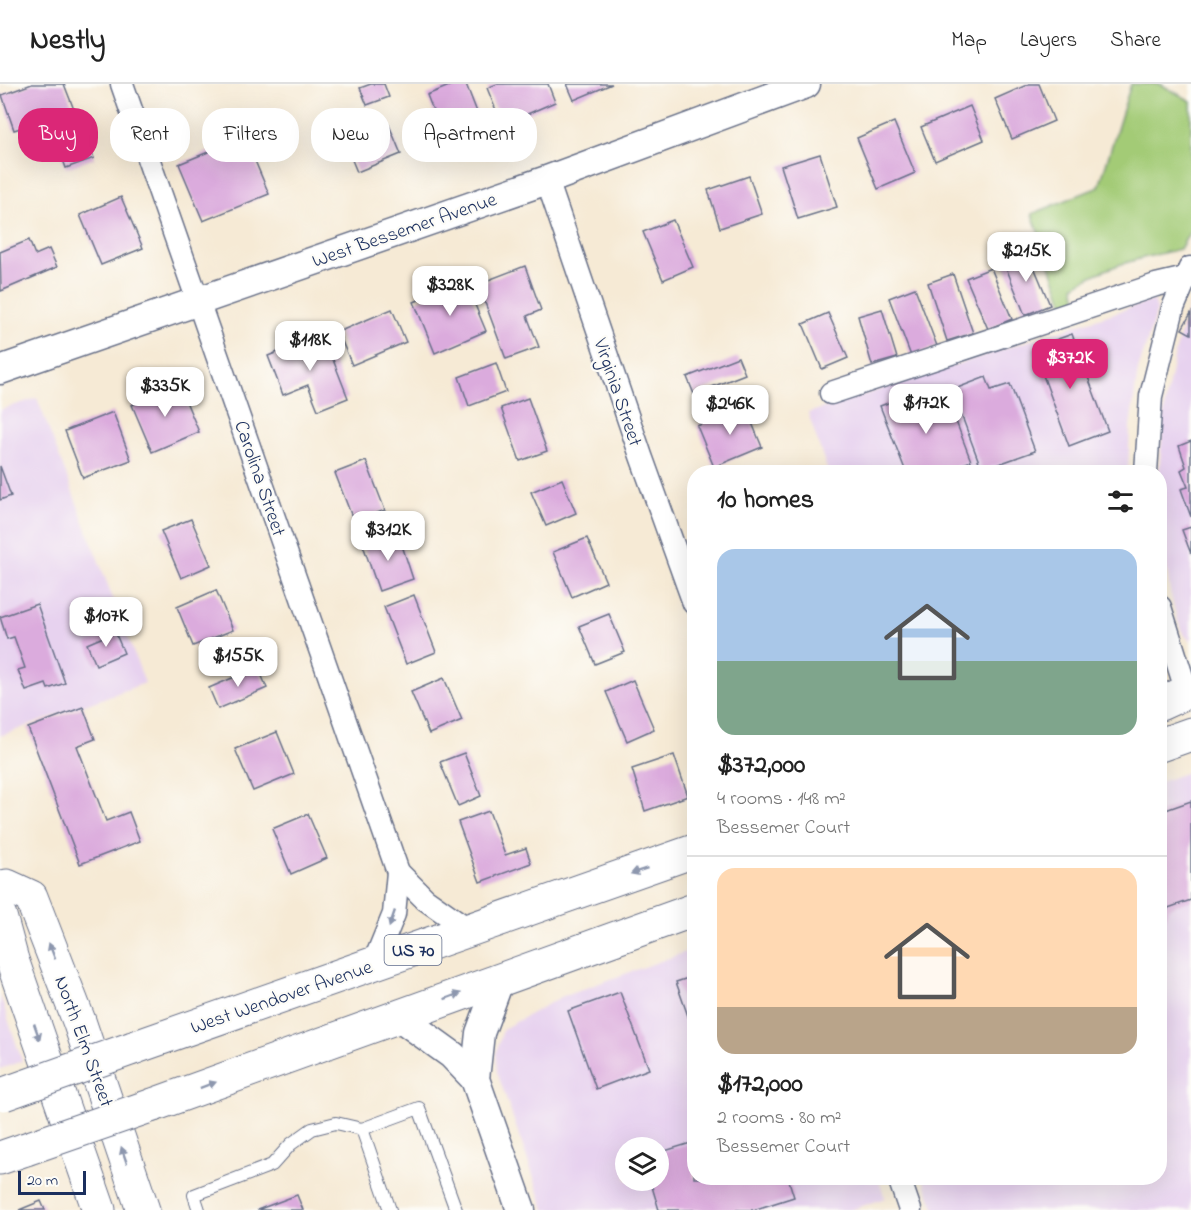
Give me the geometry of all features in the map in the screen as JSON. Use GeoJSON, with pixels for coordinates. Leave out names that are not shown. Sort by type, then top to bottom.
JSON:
{"type":"FeatureCollection","features":[{"type":"Feature","properties":{"kind":"main road"},"geometry":{"type":"LineString","coordinates":[[1167,697],[1181,684]]}},
{"type":"Feature","properties":{"kind":"main road"},"geometry":{"type":"LineString","coordinates":[[1167,743],[1191,734]]}},
{"type":"Feature","properties":{"kind":"main road","name":"West Wendover Avenue"},"geometry":{"type":"LineString","coordinates":[[2,1094],[687,853]]}},
{"type":"Feature","properties":{"kind":"main road","name":"North Elm Street"},"geometry":{"type":"LineString","coordinates":[[99,1210],[12,960],[2,893],[31,897],[79,1021],[143,1210]]}},
{"type":"Feature","properties":{"kind":"main road"},"geometry":{"type":"LineString","coordinates":[[13,1154],[687,912]]}},
{"type":"Feature","properties":{"kind":"street","name":"Carolina Street"},"geometry":{"type":"LineString","coordinates":[[122,84],[398,872],[398,895],[394,914],[374,963]]}},
{"type":"Feature","properties":{"kind":"street","name":"West Bessemer Avenue"},"geometry":{"type":"LineString","coordinates":[[0,369],[547,180],[806,84]]}},
{"type":"Feature","properties":{"kind":"street","name":"Virginia Street"},"geometry":{"type":"LineString","coordinates":[[547,180],[687,584]]}},
{"type":"Feature","properties":{"kind":"street"},"geometry":{"type":"LineString","coordinates":[[831,393],[1156,285],[1188,272]]}},
{"type":"Feature","properties":{"kind":"street"},"geometry":{"type":"LineString","coordinates":[[1146,465],[1151,396],[1173,308],[1188,272]]}},
{"type":"Feature","properties":{"kind":"street"},"geometry":{"type":"LineString","coordinates":[[1167,633],[1181,684]]}},
{"type":"Feature","properties":{"kind":"street","name":"Carolina Street"},"geometry":{"type":"LineString","coordinates":[[398,872],[425,899],[469,930]]}},
{"type":"Feature","properties":{"kind":"street"},"geometry":{"type":"LineString","coordinates":[[500,979],[480,1033],[476,1079],[521,1210]]}},
{"type":"Feature","properties":{"kind":"street"},"geometry":{"type":"LineString","coordinates":[[398,1016],[452,1055],[476,1079]]}},
{"type":"Feature","properties":{"kind":"street"},"geometry":{"type":"LineString","coordinates":[[901,1185],[910,1210]]}},
{"type":"Feature","properties":{"kind":"lane"},"geometry":{"type":"LineString","coordinates":[[198,1210],[194,1195],[272,1165],[291,1144],[312,1129],[336,1123],[362,1129],[419,1108],[456,1210]]}},
{"type":"Feature","properties":{"kind":"lane"},"geometry":{"type":"LineString","coordinates":[[362,1129],[390,1210]]}},
{"type":"Feature","properties":{"kind":"shaded area"},"geometry":{"type":"Polygon","coordinates":[[[1154,300],[1157,310],[1138,370],[1130,426],[1128,465],[826,465],[808,413],[1154,300]]]}},
{"type":"Feature","properties":{"kind":"shaded area"},"geometry":{"type":"Polygon","coordinates":[[[1191,300],[1191,642],[1184,634],[1177,619],[1170,591],[1167,566],[1167,465],[1160,465],[1165,404],[1175,353],[1191,300]]]}},
{"type":"Feature","properties":{"kind":"shaded area"},"geometry":{"type":"Polygon","coordinates":[[[37,398],[145,683],[0,736],[0,410],[37,398]]]}},
{"type":"Feature","properties":{"kind":"shaded area"},"geometry":{"type":"Polygon","coordinates":[[[1191,771],[1191,1210],[935,1210],[926,1185],[1167,1185],[1167,780],[1191,771]]]}},
{"type":"Feature","properties":{"kind":"shaded area"},"geometry":{"type":"Polygon","coordinates":[[[687,952],[687,1185],[880,1185],[885,1198],[851,1210],[545,1210],[497,1072],[496,1053],[503,1029],[561,997],[687,952]]]}},
{"type":"Feature","properties":{"kind":"shaded area"},"geometry":{"type":"Polygon","coordinates":[[[0,995],[22,1061],[0,1069],[0,995]]]}},
{"type":"Feature","properties":{"kind":"green space"},"geometry":{"type":"Polygon","coordinates":[[[1131,84],[1160,84],[1191,101],[1191,230],[1180,249],[1125,263],[1074,286],[1077,299],[1064,305],[1032,214],[1099,187],[1131,84]]]}},
{"type":"Feature","properties":{"kind":"building"},"geometry":{"type":"Polygon","coordinates":[[[32,84],[64,84],[73,108],[18,108],[18,129],[14,130],[2,95],[32,84]]]}},
{"type":"Feature","properties":{"kind":"building"},"geometry":{"type":"Polygon","coordinates":[[[371,84],[384,84],[389,97],[367,105],[360,88],[371,84]]]}},
{"type":"Feature","properties":{"kind":"building"},"geometry":{"type":"Polygon","coordinates":[[[454,84],[466,84],[475,108],[432,108],[427,95],[454,84]]]}},
{"type":"Feature","properties":{"kind":"building"},"geometry":{"type":"Polygon","coordinates":[[[497,84],[548,84],[555,102],[537,110],[537,108],[495,108],[487,88],[497,84]]]}},
{"type":"Feature","properties":{"kind":"building"},"geometry":{"type":"Polygon","coordinates":[[[567,84],[612,84],[574,100],[567,84]]]}},
{"type":"Feature","properties":{"kind":"building"},"geometry":{"type":"Polygon","coordinates":[[[1029,84],[1039,84],[1054,121],[1012,139],[995,99],[1029,84]]]}},
{"type":"Feature","properties":{"kind":"building"},"geometry":{"type":"Polygon","coordinates":[[[970,106],[984,140],[935,161],[921,127],[970,106]]]}},
{"type":"Feature","properties":{"kind":"building"},"geometry":{"type":"Polygon","coordinates":[[[894,122],[915,173],[878,189],[857,138],[894,122]]]}},
{"type":"Feature","properties":{"kind":"building"},"geometry":{"type":"Polygon","coordinates":[[[390,127],[401,154],[390,158],[390,127]]]}},
{"type":"Feature","properties":{"kind":"building"},"geometry":{"type":"Polygon","coordinates":[[[820,154],[837,207],[798,219],[781,166],[820,154]]]}},
{"type":"Feature","properties":{"kind":"building"},"geometry":{"type":"Polygon","coordinates":[[[202,155],[202,162],[256,162],[269,194],[203,221],[179,164],[190,162],[190,160],[202,155]]]}},
{"type":"Feature","properties":{"kind":"building"},"geometry":{"type":"Polygon","coordinates":[[[64,162],[83,162],[66,168],[64,162]]]}},
{"type":"Feature","properties":{"kind":"building"},"geometry":{"type":"Polygon","coordinates":[[[353,162],[381,162],[357,172],[353,162]]]}},
{"type":"Feature","properties":{"kind":"building"},"geometry":{"type":"Polygon","coordinates":[[[749,176],[762,214],[720,228],[708,190],[749,176]]]}},
{"type":"Feature","properties":{"kind":"building"},"geometry":{"type":"Polygon","coordinates":[[[121,197],[143,248],[101,265],[80,215],[121,197]]]}},
{"type":"Feature","properties":{"kind":"building"},"geometry":{"type":"Polygon","coordinates":[[[673,220],[693,267],[663,280],[643,232],[673,220]]]}},
{"type":"Feature","properties":{"kind":"building"},"geometry":{"type":"Polygon","coordinates":[[[29,240],[35,255],[49,249],[57,267],[1,291],[0,252],[29,240]]]}},
{"type":"Feature","properties":{"kind":"building"},"geometry":{"type":"Polygon","coordinates":[[[1027,250],[1050,305],[1025,315],[1003,260],[1027,250]]]}},
{"type":"Feature","properties":{"kind":"building"},"geometry":{"type":"Polygon","coordinates":[[[525,266],[541,310],[527,316],[539,347],[506,359],[478,284],[525,266]]]}},
{"type":"Feature","properties":{"kind":"building"},"geometry":{"type":"Polygon","coordinates":[[[991,268],[1012,319],[988,329],[966,278],[991,268]]]}},
{"type":"Feature","properties":{"kind":"building"},"geometry":{"type":"Polygon","coordinates":[[[953,274],[973,333],[947,341],[928,283],[953,274]]]}},
{"type":"Feature","properties":{"kind":"building"},"geometry":{"type":"Polygon","coordinates":[[[465,281],[486,331],[435,353],[414,302],[465,281]]]}},
{"type":"Feature","properties":{"kind":"building"},"geometry":{"type":"Polygon","coordinates":[[[915,288],[937,346],[911,356],[889,298],[915,288]]]}},
{"type":"Feature","properties":{"kind":"building"},"geometry":{"type":"Polygon","coordinates":[[[392,309],[406,342],[352,365],[338,332],[392,309]]]}},
{"type":"Feature","properties":{"kind":"building"},"geometry":{"type":"Polygon","coordinates":[[[882,309],[897,358],[872,365],[858,316],[882,309]]]}},
{"type":"Feature","properties":{"kind":"building"},"geometry":{"type":"Polygon","coordinates":[[[828,313],[848,358],[822,369],[803,324],[828,313]]]}},
{"type":"Feature","properties":{"kind":"building"},"geometry":{"type":"Polygon","coordinates":[[[1191,313],[1191,334],[1182,329],[1191,313]]]}},
{"type":"Feature","properties":{"kind":"building"},"geometry":{"type":"Polygon","coordinates":[[[323,334],[348,398],[318,410],[308,385],[283,395],[268,356],[323,334]]]}},
{"type":"Feature","properties":{"kind":"building"},"geometry":{"type":"Polygon","coordinates":[[[1072,334],[1108,431],[1069,446],[1033,348],[1072,334]]]}},
{"type":"Feature","properties":{"kind":"building"},"geometry":{"type":"Polygon","coordinates":[[[738,357],[745,374],[694,394],[687,377],[738,357]]]}},
{"type":"Feature","properties":{"kind":"building"},"geometry":{"type":"Polygon","coordinates":[[[496,363],[506,392],[469,406],[459,377],[496,363]]]}},
{"type":"Feature","properties":{"kind":"building"},"geometry":{"type":"Polygon","coordinates":[[[986,377],[991,390],[1010,384],[1035,451],[996,465],[980,465],[952,390],[986,377]]]}},
{"type":"Feature","properties":{"kind":"building"},"geometry":{"type":"Polygon","coordinates":[[[179,385],[199,432],[152,452],[132,405],[179,385]]]}},
{"type":"Feature","properties":{"kind":"building"},"geometry":{"type":"Polygon","coordinates":[[[912,394],[916,406],[946,395],[971,461],[960,465],[903,465],[880,406],[912,394]]]}},
{"type":"Feature","properties":{"kind":"building"},"geometry":{"type":"Polygon","coordinates":[[[528,398],[547,451],[520,461],[501,408],[528,398]]]}},
{"type":"Feature","properties":{"kind":"building"},"geometry":{"type":"Polygon","coordinates":[[[745,406],[762,447],[719,465],[713,465],[697,426],[745,406]]]}},
{"type":"Feature","properties":{"kind":"building"},"geometry":{"type":"Polygon","coordinates":[[[113,412],[131,460],[83,478],[65,431],[113,412]]]}},
{"type":"Feature","properties":{"kind":"building"},"geometry":{"type":"Polygon","coordinates":[[[1191,441],[1191,517],[1181,489],[1188,487],[1181,470],[1186,467],[1179,446],[1191,441]]]}},
{"type":"Feature","properties":{"kind":"building"},"geometry":{"type":"Polygon","coordinates":[[[366,461],[385,510],[354,522],[335,473],[366,461]]]}},
{"type":"Feature","properties":{"kind":"building"},"geometry":{"type":"Polygon","coordinates":[[[0,466],[11,496],[0,500],[0,466]]]}},
{"type":"Feature","properties":{"kind":"building"},"geometry":{"type":"Polygon","coordinates":[[[562,479],[576,513],[546,526],[531,492],[562,479]]]}},
{"type":"Feature","properties":{"kind":"building"},"geometry":{"type":"Polygon","coordinates":[[[191,519],[211,565],[181,578],[161,531],[191,519]]]}},
{"type":"Feature","properties":{"kind":"building"},"geometry":{"type":"Polygon","coordinates":[[[1191,527],[1191,554],[1182,530],[1191,527]]]}},
{"type":"Feature","properties":{"kind":"building"},"geometry":{"type":"Polygon","coordinates":[[[398,533],[413,579],[379,591],[363,545],[398,533]]]}},
{"type":"Feature","properties":{"kind":"building"},"geometry":{"type":"Polygon","coordinates":[[[587,538],[606,582],[572,597],[553,552],[587,538]]]}},
{"type":"Feature","properties":{"kind":"building"},"geometry":{"type":"Polygon","coordinates":[[[216,590],[233,630],[193,646],[177,607],[216,590]]]}},
{"type":"Feature","properties":{"kind":"building"},"geometry":{"type":"Polygon","coordinates":[[[414,595],[436,652],[406,664],[384,607],[414,595]]]}},
{"type":"Feature","properties":{"kind":"building"},"geometry":{"type":"Polygon","coordinates":[[[37,604],[65,683],[48,689],[46,684],[26,691],[18,670],[25,668],[14,637],[7,639],[0,617],[37,604]]]}},
{"type":"Feature","properties":{"kind":"building"},"geometry":{"type":"Polygon","coordinates":[[[609,614],[625,652],[595,664],[579,626],[609,614]]]}},
{"type":"Feature","properties":{"kind":"building"},"geometry":{"type":"Polygon","coordinates":[[[115,632],[124,653],[96,665],[87,644],[115,632]]]}},
{"type":"Feature","properties":{"kind":"building"},"geometry":{"type":"Polygon","coordinates":[[[258,667],[267,688],[218,709],[209,688],[258,667]]]}},
{"type":"Feature","properties":{"kind":"building"},"geometry":{"type":"Polygon","coordinates":[[[444,678],[462,720],[429,734],[411,692],[444,678]]]}},
{"type":"Feature","properties":{"kind":"building"},"geometry":{"type":"Polygon","coordinates":[[[633,680],[654,729],[627,741],[606,692],[633,680]]]}},
{"type":"Feature","properties":{"kind":"building"},"geometry":{"type":"Polygon","coordinates":[[[83,707],[95,739],[77,746],[106,821],[129,812],[140,841],[80,864],[28,728],[83,707]]]}},
{"type":"Feature","properties":{"kind":"building"},"geometry":{"type":"Polygon","coordinates":[[[277,732],[294,774],[253,791],[235,749],[277,732]]]}},
{"type":"Feature","properties":{"kind":"building"},"geometry":{"type":"Polygon","coordinates":[[[464,753],[481,796],[458,806],[440,762],[464,753]]]}},
{"type":"Feature","properties":{"kind":"building"},"geometry":{"type":"Polygon","coordinates":[[[674,755],[687,796],[645,811],[632,769],[674,755]]]}},
{"type":"Feature","properties":{"kind":"building"},"geometry":{"type":"Polygon","coordinates":[[[1191,801],[1191,900],[1168,908],[1167,912],[1167,810],[1191,801]]]}},
{"type":"Feature","properties":{"kind":"building"},"geometry":{"type":"Polygon","coordinates":[[[489,811],[505,855],[526,848],[531,863],[480,882],[458,822],[489,811]]]}},
{"type":"Feature","properties":{"kind":"building"},"geometry":{"type":"Polygon","coordinates":[[[308,814],[327,858],[291,874],[272,829],[308,814]]]}},
{"type":"Feature","properties":{"kind":"building"},"geometry":{"type":"Polygon","coordinates":[[[687,978],[687,1013],[676,982],[687,978]]]}},
{"type":"Feature","properties":{"kind":"building"},"geometry":{"type":"Polygon","coordinates":[[[620,992],[649,1069],[596,1089],[568,1011],[620,992]]]}},
{"type":"Feature","properties":{"kind":"building"},"geometry":{"type":"Polygon","coordinates":[[[687,1144],[687,1185],[790,1185],[794,1197],[753,1210],[659,1210],[653,1191],[669,1191],[669,1150],[687,1144]]]}},
{"type":"Feature","properties":{"kind":"building"},"geometry":{"type":"Polygon","coordinates":[[[297,1195],[303,1210],[257,1210],[297,1195]]]}},
{"type":"Feature","properties":{"kind":"building"},"geometry":{"type":"Polygon","coordinates":[[[41,1201],[45,1210],[19,1210],[41,1201]]]}}]}
